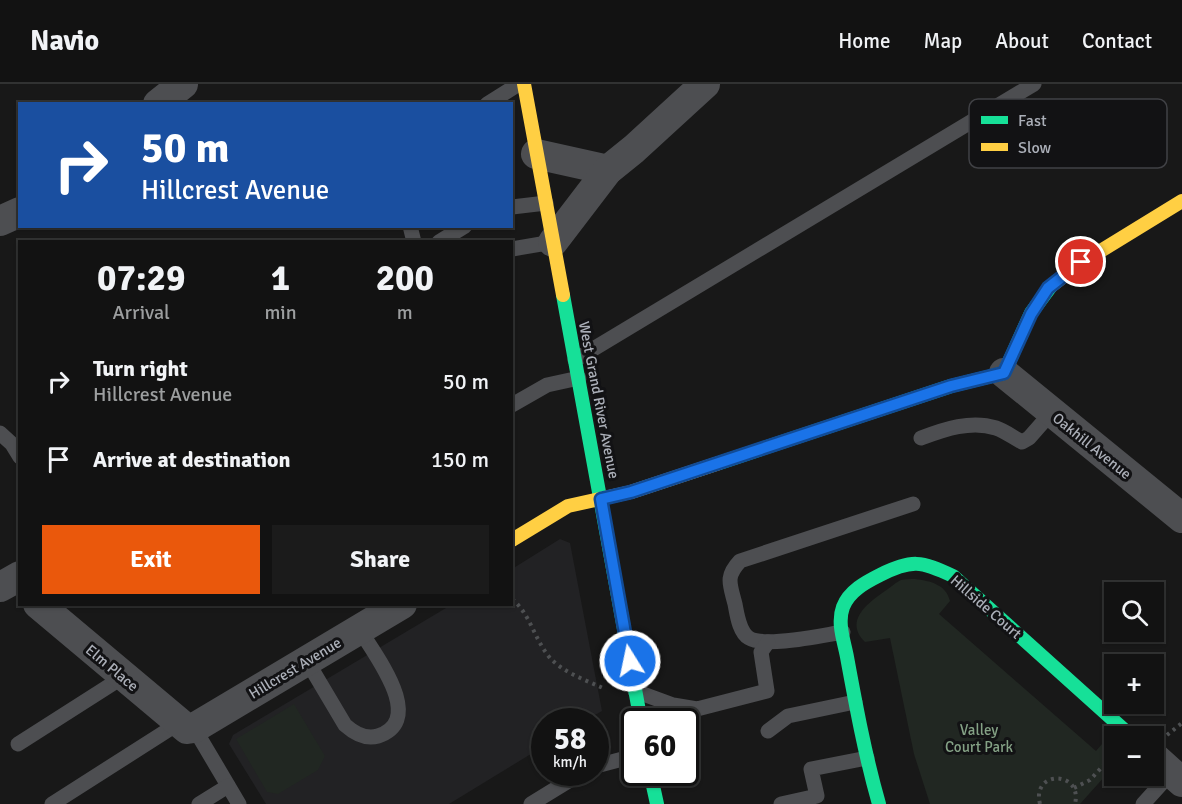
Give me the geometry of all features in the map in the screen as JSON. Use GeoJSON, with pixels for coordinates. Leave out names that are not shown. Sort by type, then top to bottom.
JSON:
{"type":"FeatureCollection","features":[{"type":"Feature","properties":{"kind":"street"},"geometry":{"type":"LineString","coordinates":[[160,102],[183,84]]}},
{"type":"Feature","properties":{"kind":"street","name":"West Grand River Avenue"},"geometry":{"type":"LineString","coordinates":[[521,84],[579,378],[638,708]]}},
{"type":"Feature","properties":{"kind":"street"},"geometry":{"type":"LineString","coordinates":[[553,242],[608,170],[705,84]]}},
{"type":"Feature","properties":{"kind":"street"},"geometry":{"type":"LineString","coordinates":[[536,154],[608,170]]}},
{"type":"Feature","properties":{"kind":"street"},"geometry":{"type":"LineString","coordinates":[[513,539],[568,506],[631,492],[951,386],[1004,373],[1031,314],[1048,288],[1081,262],[1182,201]]}},
{"type":"Feature","properties":{"kind":"street"},"geometry":{"type":"LineString","coordinates":[[0,221],[18,213]]}},
{"type":"Feature","properties":{"kind":"street","name":"Oakhill Avenue"},"geometry":{"type":"LineString","coordinates":[[1004,373],[1182,518]]}},
{"type":"Feature","properties":{"kind":"street","name":"Hillside Court"},"geometry":{"type":"LineString","coordinates":[[879,804],[855,702],[843,633],[842,609],[858,588],[875,577],[906,564],[928,565],[953,576],[1120,726]]}},
{"type":"Feature","properties":{"kind":"street","name":"Elm Place"},"geometry":{"type":"LineString","coordinates":[[40,606],[123,677],[187,727]]}},
{"type":"Feature","properties":{"kind":"street","name":"Hillcrest Avenue"},"geometry":{"type":"LineString","coordinates":[[187,727],[307,661],[399,606]]}},
{"type":"Feature","properties":{"kind":"street"},"geometry":{"type":"LineString","coordinates":[[653,786],[657,804]]}},
{"type":"Feature","properties":{"kind":"lane"},"geometry":{"type":"LineString","coordinates":[[490,102],[521,84]]}},
{"type":"Feature","properties":{"kind":"lane"},"geometry":{"type":"LineString","coordinates":[[1009,99],[1034,84]]}},
{"type":"Feature","properties":{"kind":"lane"},"geometry":{"type":"LineString","coordinates":[[575,360],[969,123]]}},
{"type":"Feature","properties":{"kind":"lane"},"geometry":{"type":"LineString","coordinates":[[513,207],[546,203]]}},
{"type":"Feature","properties":{"kind":"lane"},"geometry":{"type":"LineString","coordinates":[[442,240],[462,228]]}},
{"type":"Feature","properties":{"kind":"lane"},"geometry":{"type":"LineString","coordinates":[[513,249],[553,242]]}},
{"type":"Feature","properties":{"kind":"lane"},"geometry":{"type":"LineString","coordinates":[[513,404],[547,385],[579,378]]}},
{"type":"Feature","properties":{"kind":"lane"},"geometry":{"type":"LineString","coordinates":[[921,438],[949,427],[982,426],[997,428],[1022,442],[1029,438],[1051,413]]}},
{"type":"Feature","properties":{"kind":"lane"},"geometry":{"type":"LineString","coordinates":[[0,433],[12,444],[18,454]]}},
{"type":"Feature","properties":{"kind":"lane"},"geometry":{"type":"LineString","coordinates":[[843,633],[768,642],[749,638],[741,627],[729,582],[731,571],[740,561],[913,504]]}},
{"type":"Feature","properties":{"kind":"lane"},"geometry":{"type":"LineString","coordinates":[[307,661],[345,725],[354,733],[364,737],[377,736],[388,731],[397,722],[398,699],[394,688],[360,630]]}},
{"type":"Feature","properties":{"kind":"lane"},"geometry":{"type":"LineString","coordinates":[[635,691],[673,705],[697,709],[767,691],[761,652],[768,642]]}},
{"type":"Feature","properties":{"kind":"lane"},"geometry":{"type":"LineString","coordinates":[[18,744],[123,677]]}},
{"type":"Feature","properties":{"kind":"lane"},"geometry":{"type":"LineString","coordinates":[[768,731],[788,716],[855,702]]}},
{"type":"Feature","properties":{"kind":"lane"},"geometry":{"type":"LineString","coordinates":[[52,804],[187,727],[239,804]]}},
{"type":"Feature","properties":{"kind":"lane"},"geometry":{"type":"LineString","coordinates":[[781,804],[818,800],[811,769],[867,758]]}},
{"type":"Feature","properties":{"kind":"lane"},"geometry":{"type":"LineString","coordinates":[[1143,804],[1169,771]]}},
{"type":"Feature","properties":{"kind":"lane"},"geometry":{"type":"LineString","coordinates":[[199,804],[228,786]]}},
{"type":"Feature","properties":{"kind":"lane"},"geometry":{"type":"LineString","coordinates":[[531,804],[560,786]]}},
{"type":"Feature","properties":{"kind":"path"},"geometry":{"type":"LineString","coordinates":[[513,600],[530,620],[539,642],[550,658],[566,670],[603,688]]}},
{"type":"Feature","properties":{"kind":"path"},"geometry":{"type":"LineString","coordinates":[[1074,788],[1090,780],[1104,765]]}},
{"type":"Feature","properties":{"kind":"path"},"geometry":{"type":"LineString","coordinates":[[1040,804],[1039,792],[1043,784],[1051,779],[1060,778],[1068,781],[1074,788],[1077,797],[1075,804]]}},
{"type":"Feature","properties":{"kind":"shaded area"},"geometry":{"type":"Polygon","coordinates":[[[560,539],[570,543],[601,708],[531,708],[531,754],[449,804],[266,804],[229,744],[233,735],[449,606],[513,606],[513,568],[560,539]]]}},
{"type":"Feature","properties":{"kind":"green space","name":"Valley Court Park"},"geometry":{"type":"Polygon","coordinates":[[[904,579],[932,582],[941,587],[950,601],[939,614],[1096,751],[1102,744],[1104,746],[1104,777],[1080,804],[930,804],[914,754],[890,638],[865,642],[857,627],[857,620],[866,606],[904,579]]]}},
{"type":"Feature","properties":{"kind":"green space"},"geometry":{"type":"Polygon","coordinates":[[[294,704],[325,756],[318,770],[278,794],[267,792],[236,739],[294,704]]]}},
{"type":"Feature","properties":{"kind":"traffic: fast"},"geometry":{"type":"LineString","coordinates":[[719,463],[951,386],[1004,373],[1031,313],[1051,286]]}},
{"type":"Feature","properties":{"kind":"traffic: fast"},"geometry":{"type":"LineString","coordinates":[[563,295],[638,708]]}},
{"type":"Feature","properties":{"kind":"traffic: fast"},"geometry":{"type":"LineString","coordinates":[[879,804],[861,730],[842,632],[841,613],[846,601],[858,588],[900,566],[924,565],[953,576],[1120,726]]}},
{"type":"Feature","properties":{"kind":"traffic: fast"},"geometry":{"type":"LineString","coordinates":[[653,786],[657,804]]}},
{"type":"Feature","properties":{"kind":"traffic: slow"},"geometry":{"type":"LineString","coordinates":[[524,84],[563,295]]}},
{"type":"Feature","properties":{"kind":"traffic: slow"},"geometry":{"type":"LineString","coordinates":[[1051,286],[1081,263],[1182,201]]}},
{"type":"Feature","properties":{"kind":"traffic: slow"},"geometry":{"type":"LineString","coordinates":[[513,539],[568,506],[631,492],[719,463]]}},
{"type":"Feature","properties":{"kind":"route"},"geometry":{"type":"LineString","coordinates":[[630,661],[601,499],[631,492],[951,386],[1004,373],[1031,314],[1048,288],[1081,262]]}}]}
